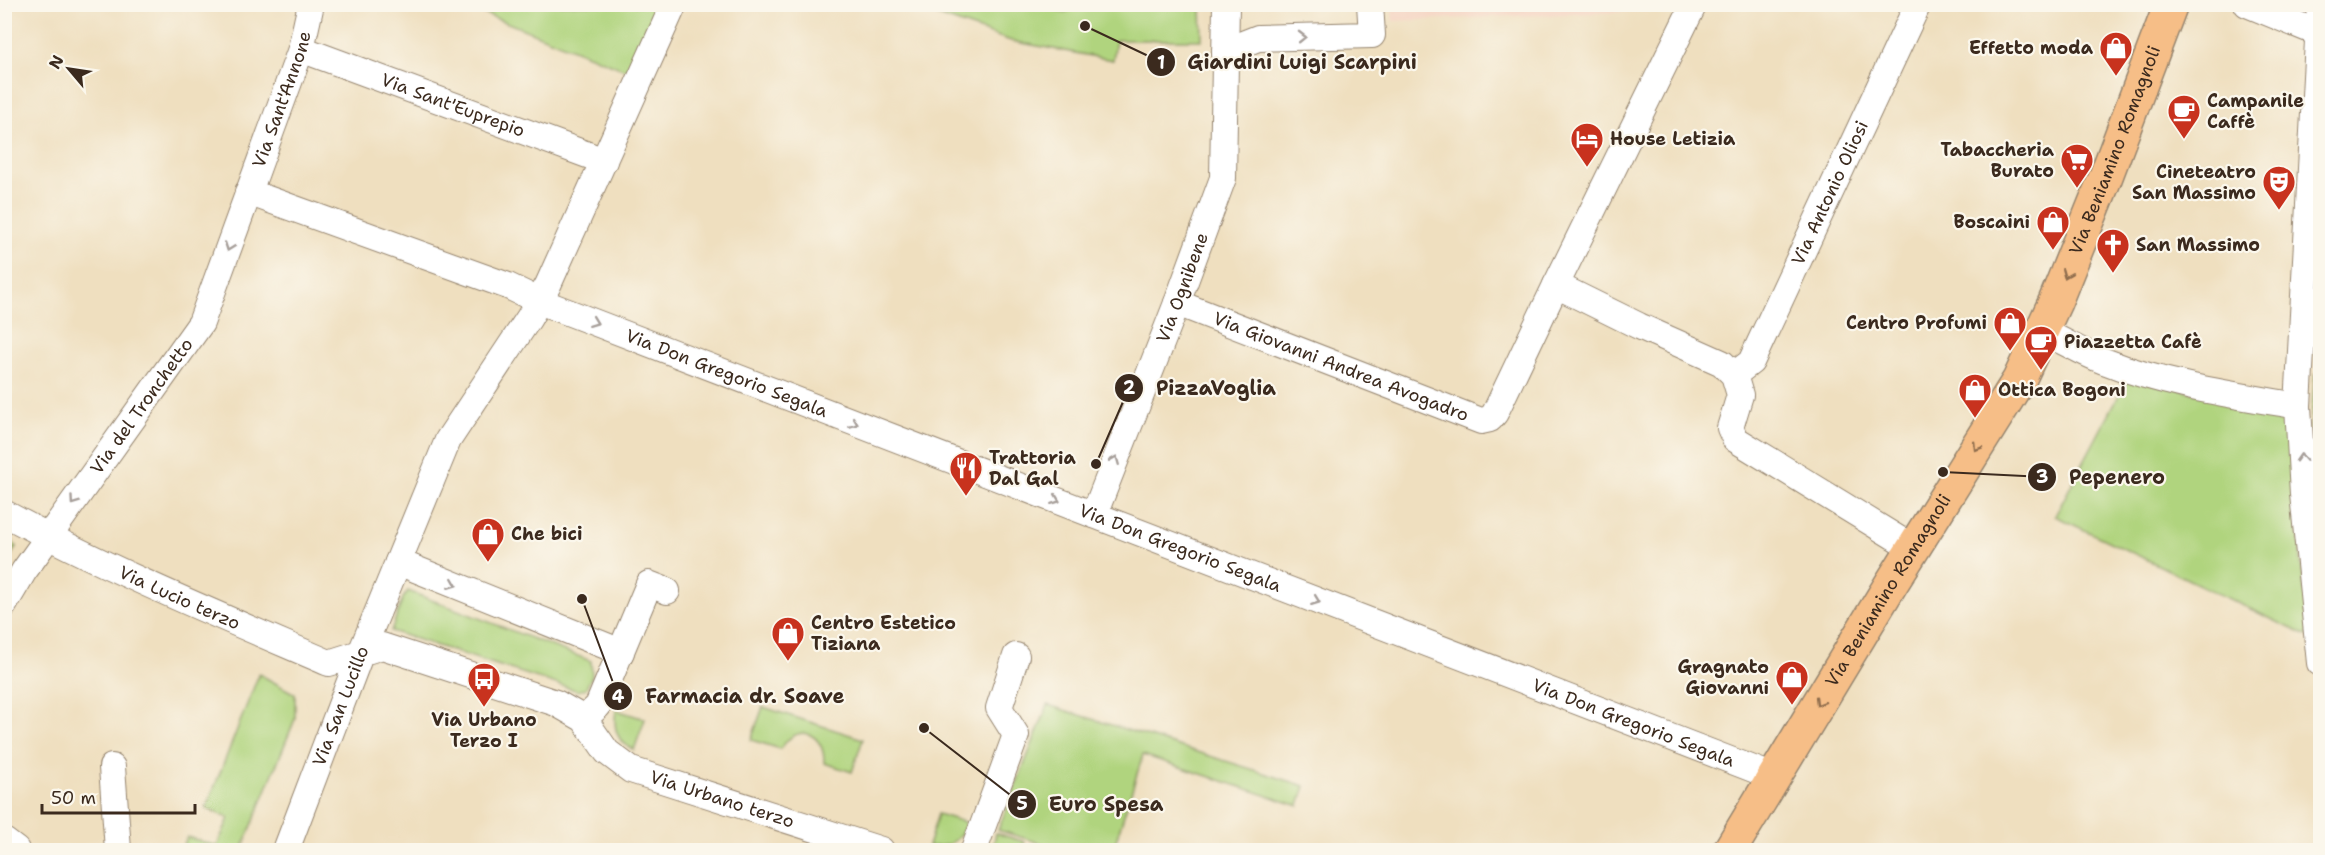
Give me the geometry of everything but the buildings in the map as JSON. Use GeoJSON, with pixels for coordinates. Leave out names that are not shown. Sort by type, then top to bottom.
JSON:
{"type":"FeatureCollection","features":[{"type":"Feature","properties":{"kind":"main road","name":"Via Beniamino Romagnoli"},"geometry":{"type":"LineString","coordinates":[[1730,850],[2019,380],[2044,328],[2106,176],[2171,4]]}},
{"type":"Feature","properties":{"kind":"street","name":"Via Sant'Annone"},"geometry":{"type":"LineString","coordinates":[[248,192],[301,49],[311,4]]}},
{"type":"Feature","properties":{"kind":"street"},"geometry":{"type":"LineString","coordinates":[[539,302],[674,4]]}},
{"type":"Feature","properties":{"kind":"street","name":"Via Ognibene"},"geometry":{"type":"LineString","coordinates":[[1094,515],[1223,178],[1226,4]]}},
{"type":"Feature","properties":{"kind":"street"},"geometry":{"type":"LineString","coordinates":[[1225,51],[1258,38],[1372,35],[1370,4]]}},
{"type":"Feature","properties":{"kind":"street"},"geometry":{"type":"LineString","coordinates":[[1694,4],[1556,285],[1639,326],[1722,363],[1734,375],[1740,395],[1730,428],[1736,439],[1913,549]]}},
{"type":"Feature","properties":{"kind":"street","name":"Via Antonio Oliosi"},"geometry":{"type":"LineString","coordinates":[[1734,375],[1751,362],[1918,4]]}},
{"type":"Feature","properties":{"kind":"street"},"geometry":{"type":"LineString","coordinates":[[2247,4],[2318,33]]}},
{"type":"Feature","properties":{"kind":"street"},"geometry":{"type":"LineString","coordinates":[[2320,4],[2316,137],[2298,406],[2303,494],[2320,663]]}},
{"type":"Feature","properties":{"kind":"street","name":"Via Sant'Euprepio"},"geometry":{"type":"LineString","coordinates":[[301,49],[604,161]]}},
{"type":"Feature","properties":{"kind":"street","name":"Via Don Gregorio Segala"},"geometry":{"type":"LineString","coordinates":[[248,192],[508,286],[539,302],[1774,777]]}},
{"type":"Feature","properties":{"kind":"street","name":"Via del Tronchetto"},"geometry":{"type":"LineString","coordinates":[[4,605],[24,571],[201,323],[248,192]]}},
{"type":"Feature","properties":{"kind":"street","name":"Via Giovanni Andrea Avogadro"},"geometry":{"type":"LineString","coordinates":[[1177,303],[1481,421],[1491,419],[1495,413],[1556,285]]}},
{"type":"Feature","properties":{"kind":"street","name":"Via San Lucillo"},"geometry":{"type":"LineString","coordinates":[[285,850],[360,654],[448,440],[539,302]]}},
{"type":"Feature","properties":{"kind":"street"},"geometry":{"type":"LineString","coordinates":[[2044,328],[2050,335],[2103,361],[2138,372],[2236,395],[2298,406]]}},
{"type":"Feature","properties":{"kind":"street","name":"Via Lucio terzo"},"geometry":{"type":"LineString","coordinates":[[4,513],[49,537],[329,663],[360,654]]}},
{"type":"Feature","properties":{"kind":"street"},"geometry":{"type":"LineString","coordinates":[[398,562],[621,652]]}},
{"type":"Feature","properties":{"kind":"street"},"geometry":{"type":"LineString","coordinates":[[584,719],[598,706],[649,584],[667,591]]}},
{"type":"Feature","properties":{"kind":"street","name":"Via Urbano terzo"},"geometry":{"type":"LineString","coordinates":[[360,654],[382,646],[556,703],[584,719],[608,752],[630,770],[881,850]]}},
{"type":"Feature","properties":{"kind":"street"},"geometry":{"type":"LineString","coordinates":[[974,850],[1016,735],[999,708],[1016,656]]}},
{"type":"Feature","properties":{"kind":"street"},"geometry":{"type":"LineString","coordinates":[[112,768],[117,850]]}},
{"type":"Feature","properties":{"kind":"street"},"geometry":{"type":"LineString","coordinates":[[4,841],[16,850]]}},
{"type":"Feature","properties":{"kind":"shaded area"},"geometry":{"type":"Polygon","coordinates":[[[1392,4],[1669,5],[1667,10],[1393,21],[1392,4]]]}},
{"type":"Feature","properties":{"kind":"green space"},"geometry":{"type":"Polygon","coordinates":[[[1030,4],[1065,12],[1082,5],[1201,5],[1202,40],[1116,40],[1113,60],[1011,41],[907,5],[1030,4]]]}},
{"type":"Feature","properties":{"kind":"green space"},"geometry":{"type":"Polygon","coordinates":[[[463,5],[657,5],[628,71],[463,5]]]}},
{"type":"Feature","properties":{"kind":"green space"},"geometry":{"type":"Polygon","coordinates":[[[2315,374],[2320,375],[2320,433],[2310,432],[2315,374]]]}},
{"type":"Feature","properties":{"kind":"green space"},"geometry":{"type":"Polygon","coordinates":[[[2128,378],[2286,412],[2309,637],[2055,516],[2128,378]]]}},
{"type":"Feature","properties":{"kind":"green space"},"geometry":{"type":"Polygon","coordinates":[[[5,531],[16,547],[5,565],[5,531]]]}},
{"type":"Feature","properties":{"kind":"green space"},"geometry":{"type":"Polygon","coordinates":[[[408,591],[591,661],[592,676],[586,688],[578,691],[391,631],[403,598],[408,591]]]}},
{"type":"Feature","properties":{"kind":"green space"},"geometry":{"type":"Polygon","coordinates":[[[259,674],[295,694],[295,719],[242,850],[181,850],[187,837],[217,846],[229,818],[206,808],[259,674]]]}},
{"type":"Feature","properties":{"kind":"green space"},"geometry":{"type":"Polygon","coordinates":[[[1048,705],[1305,786],[1299,806],[1143,755],[1113,850],[1062,850],[998,830],[1048,705]]]}},
{"type":"Feature","properties":{"kind":"green space"},"geometry":{"type":"Polygon","coordinates":[[[763,707],[863,739],[852,772],[824,763],[820,744],[808,734],[794,735],[781,749],[751,740],[763,707]]]}},
{"type":"Feature","properties":{"kind":"green space"},"geometry":{"type":"Polygon","coordinates":[[[616,710],[645,719],[634,750],[623,742],[617,733],[616,710]]]}},
{"type":"Feature","properties":{"kind":"green space"},"geometry":{"type":"Polygon","coordinates":[[[938,814],[967,823],[957,839],[947,845],[928,846],[938,814]]]}},
{"type":"Feature","properties":{"kind":"green space"},"geometry":{"type":"Polygon","coordinates":[[[996,833],[1025,842],[1022,850],[995,850],[996,833]]]}},
{"type":"Feature","properties":{"kind":"place","name":"Giardini Luigi Scarpini"},"geometry":{"type":"Point","coordinates":[1085,26]}},
{"type":"Feature","properties":{"kind":"place","name":"Effetto moda"},"geometry":{"type":"Point","coordinates":[2116,77]}},
{"type":"Feature","properties":{"kind":"place","name":"Campanile Caffè"},"geometry":{"type":"Point","coordinates":[2184,140]}},
{"type":"Feature","properties":{"kind":"place","name":"House Letizia"},"geometry":{"type":"Point","coordinates":[1587,168]}},
{"type":"Feature","properties":{"kind":"place","name":"Tabaccheria Burato"},"geometry":{"type":"Point","coordinates":[2077,189]}},
{"type":"Feature","properties":{"kind":"place","name":"Cineteatro San Massimo"},"geometry":{"type":"Point","coordinates":[2279,211]}},
{"type":"Feature","properties":{"kind":"place","name":"Boscaini"},"geometry":{"type":"Point","coordinates":[2053,251]}},
{"type":"Feature","properties":{"kind":"place","name":"San Massimo"},"geometry":{"type":"Point","coordinates":[2113,274]}},
{"type":"Feature","properties":{"kind":"place","name":"Centro Profumi"},"geometry":{"type":"Point","coordinates":[2010,352]}},
{"type":"Feature","properties":{"kind":"place","name":"Piazzetta Cafè"},"geometry":{"type":"Point","coordinates":[2041,371]}},
{"type":"Feature","properties":{"kind":"place","name":"Ottica Bogoni"},"geometry":{"type":"Point","coordinates":[1975,419]}},
{"type":"Feature","properties":{"kind":"place","name":"PizzaVoglia"},"geometry":{"type":"Point","coordinates":[1096,464]}},
{"type":"Feature","properties":{"kind":"place","name":"Pepenero"},"geometry":{"type":"Point","coordinates":[1943,472]}},
{"type":"Feature","properties":{"kind":"place","name":"Trattoria Dal Gal"},"geometry":{"type":"Point","coordinates":[966,497]}},
{"type":"Feature","properties":{"kind":"place","name":"Che bici"},"geometry":{"type":"Point","coordinates":[488,563]}},
{"type":"Feature","properties":{"kind":"place","name":"Farmacia dr. Soave"},"geometry":{"type":"Point","coordinates":[582,599]}},
{"type":"Feature","properties":{"kind":"place","name":"Centro Estetico Tiziana"},"geometry":{"type":"Point","coordinates":[788,662]}},
{"type":"Feature","properties":{"kind":"place","name":"Gragnato Giovanni"},"geometry":{"type":"Point","coordinates":[1792,706]}},
{"type":"Feature","properties":{"kind":"place","name":"Via Urbano Terzo I"},"geometry":{"type":"Point","coordinates":[484,708]}},
{"type":"Feature","properties":{"kind":"place","name":"Euro Spesa"},"geometry":{"type":"Point","coordinates":[924,728]}}]}
